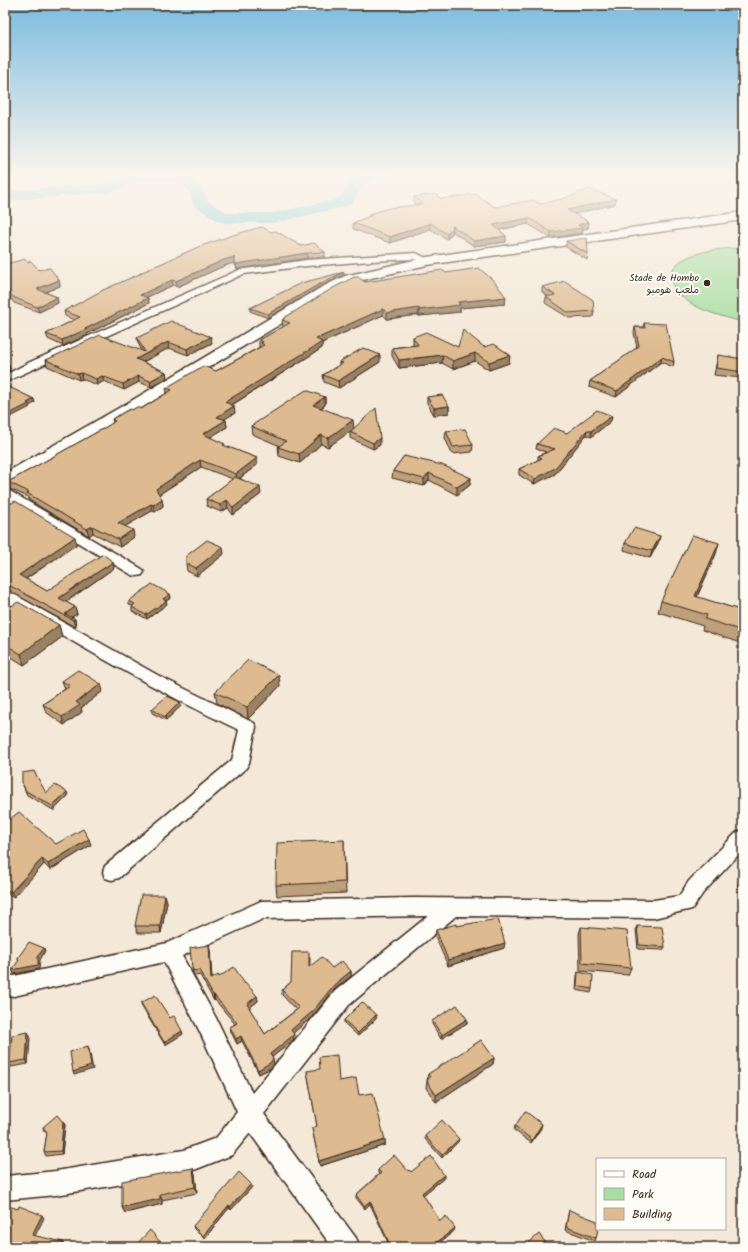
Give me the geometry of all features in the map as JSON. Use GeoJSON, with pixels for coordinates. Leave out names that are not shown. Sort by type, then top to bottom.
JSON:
{"type":"FeatureCollection","features":[{"type":"Feature","properties":{"kind":"street"},"geometry":{"type":"LineString","coordinates":[[5,480],[137,404],[242,339],[338,284],[372,273],[427,262],[637,231]]}},
{"type":"Feature","properties":{"kind":"street"},"geometry":{"type":"LineString","coordinates":[[5,380],[34,364],[242,272],[307,263],[370,258],[416,256],[427,262]]}},
{"type":"Feature","properties":{"kind":"street"},"geometry":{"type":"LineString","coordinates":[[5,494],[138,572]]}},
{"type":"Feature","properties":{"kind":"street"},"geometry":{"type":"LineString","coordinates":[[5,595],[199,705],[248,727],[240,763],[112,872]]}},
{"type":"Feature","properties":{"kind":"street"},"geometry":{"type":"LineString","coordinates":[[5,985],[14,986],[169,952],[261,910],[453,907],[654,909],[685,903],[696,887],[743,838]]}},
{"type":"Feature","properties":{"kind":"street"},"geometry":{"type":"LineString","coordinates":[[5,1188],[56,1183],[184,1162],[224,1147],[342,998],[453,907]]}},
{"type":"Feature","properties":{"kind":"street"},"geometry":{"type":"LineString","coordinates":[[169,952],[208,1025],[250,1114],[347,1247]]}},
{"type":"Feature","properties":{"kind":"green space","name":"Stade de Hombo ملعب هومبو"},"geometry":{"type":"Polygon","coordinates":[[[743,248],[743,322],[726,318],[695,306],[681,296],[673,286],[671,274],[675,266],[682,260],[702,252],[743,248]]]}},
{"type":"Feature","properties":{"kind":"building"},"geometry":{"type":"Polygon","coordinates":[[[246,231],[277,231],[301,246],[314,243],[325,252],[307,253],[236,264],[234,257],[176,281],[172,280],[140,295],[148,298],[62,340],[46,334],[80,317],[64,311],[103,290],[198,247],[246,231]]]}},
{"type":"Feature","properties":{"kind":"building"},"geometry":{"type":"Polygon","coordinates":[[[375,231],[406,231],[390,237],[375,231]]]}},
{"type":"Feature","properties":{"kind":"building"},"geometry":{"type":"Polygon","coordinates":[[[461,231],[501,231],[506,236],[474,241],[461,231]]]}},
{"type":"Feature","properties":{"kind":"building"},"geometry":{"type":"Polygon","coordinates":[[[587,238],[588,254],[566,241],[587,238]]]}},
{"type":"Feature","properties":{"kind":"building"},"geometry":{"type":"Polygon","coordinates":[[[26,259],[28,262],[31,261],[39,270],[50,268],[59,280],[37,289],[57,297],[37,307],[13,297],[5,285],[5,264],[26,259]]]}},
{"type":"Feature","properties":{"kind":"building"},"geometry":{"type":"Polygon","coordinates":[[[479,268],[494,281],[506,297],[458,302],[460,305],[419,310],[419,308],[387,313],[383,309],[316,339],[322,342],[225,402],[234,406],[217,417],[226,420],[203,434],[225,444],[223,445],[257,458],[236,474],[200,460],[156,489],[162,499],[118,523],[133,530],[118,539],[92,526],[87,529],[27,493],[29,492],[8,482],[106,427],[115,421],[112,419],[130,409],[132,410],[137,407],[141,409],[172,390],[166,388],[203,366],[216,371],[264,345],[261,343],[263,342],[259,340],[290,323],[282,320],[284,318],[354,277],[358,277],[365,282],[442,270],[446,273],[479,268]]]}},
{"type":"Feature","properties":{"kind":"building"},"geometry":{"type":"Polygon","coordinates":[[[344,272],[321,283],[268,314],[250,308],[301,283],[344,272]]]}},
{"type":"Feature","properties":{"kind":"building"},"geometry":{"type":"Polygon","coordinates":[[[565,281],[593,300],[594,311],[569,313],[546,297],[555,295],[542,287],[565,281]]]}},
{"type":"Feature","properties":{"kind":"building"},"geometry":{"type":"Polygon","coordinates":[[[171,321],[211,337],[187,349],[168,342],[136,359],[166,372],[150,381],[138,376],[123,384],[102,376],[96,379],[81,373],[78,374],[46,360],[100,335],[145,352],[137,338],[171,321]]]}},
{"type":"Feature","properties":{"kind":"building"},"geometry":{"type":"Polygon","coordinates":[[[644,323],[666,324],[674,362],[662,357],[617,391],[590,381],[639,346],[635,327],[645,328],[644,323]]]}},
{"type":"Feature","properties":{"kind":"building"},"geometry":{"type":"Polygon","coordinates":[[[463,330],[484,347],[494,344],[510,355],[489,362],[475,353],[453,361],[443,355],[399,360],[392,348],[418,345],[413,337],[426,332],[458,347],[463,330]]]}},
{"type":"Feature","properties":{"kind":"building"},"geometry":{"type":"Polygon","coordinates":[[[363,348],[380,355],[338,381],[323,375],[343,363],[339,362],[363,348]]]}},
{"type":"Feature","properties":{"kind":"building"},"geometry":{"type":"Polygon","coordinates":[[[718,355],[743,359],[743,372],[716,368],[718,355]]]}},
{"type":"Feature","properties":{"kind":"building"},"geometry":{"type":"Polygon","coordinates":[[[5,385],[34,399],[27,403],[29,404],[5,416],[5,385]]]}},
{"type":"Feature","properties":{"kind":"building"},"geometry":{"type":"Polygon","coordinates":[[[306,390],[325,397],[313,405],[353,420],[328,438],[321,435],[299,454],[278,447],[286,441],[251,426],[306,390]]]}},
{"type":"Feature","properties":{"kind":"building"},"geometry":{"type":"Polygon","coordinates":[[[442,395],[449,406],[434,408],[427,397],[442,395]]]}},
{"type":"Feature","properties":{"kind":"building"},"geometry":{"type":"Polygon","coordinates":[[[376,408],[380,438],[373,443],[350,432],[376,408]]]}},
{"type":"Feature","properties":{"kind":"building"},"geometry":{"type":"Polygon","coordinates":[[[597,410],[612,416],[591,431],[587,430],[555,468],[535,479],[519,469],[542,458],[538,456],[555,449],[537,444],[554,428],[567,433],[597,410]]]}},
{"type":"Feature","properties":{"kind":"building"},"geometry":{"type":"Polygon","coordinates":[[[465,429],[473,445],[453,447],[446,431],[465,429]]]}},
{"type":"Feature","properties":{"kind":"building"},"geometry":{"type":"Polygon","coordinates":[[[404,456],[442,465],[471,478],[457,487],[429,473],[424,479],[393,471],[404,456]]]}},
{"type":"Feature","properties":{"kind":"building"},"geometry":{"type":"Polygon","coordinates":[[[235,477],[260,487],[233,508],[227,500],[220,505],[206,499],[235,477]]]}},
{"type":"Feature","properties":{"kind":"building"},"geometry":{"type":"Polygon","coordinates":[[[15,501],[75,537],[19,575],[47,591],[103,554],[113,562],[59,598],[75,607],[65,614],[75,619],[73,620],[5,583],[5,507],[15,501]]]}},
{"type":"Feature","properties":{"kind":"building"},"geometry":{"type":"Polygon","coordinates":[[[634,528],[660,536],[652,551],[625,543],[634,528]]]}},
{"type":"Feature","properties":{"kind":"building"},"geometry":{"type":"Polygon","coordinates":[[[692,535],[719,543],[695,596],[743,611],[743,631],[705,619],[707,615],[661,601],[692,535]]]}},
{"type":"Feature","properties":{"kind":"building"},"geometry":{"type":"Polygon","coordinates":[[[207,540],[223,547],[196,568],[186,563],[186,556],[207,540]]]}},
{"type":"Feature","properties":{"kind":"building"},"geometry":{"type":"Polygon","coordinates":[[[152,584],[170,594],[163,599],[166,601],[146,615],[132,607],[135,604],[129,601],[152,584]]]}},
{"type":"Feature","properties":{"kind":"building"},"geometry":{"type":"Polygon","coordinates":[[[18,602],[59,625],[21,654],[5,644],[5,610],[18,602]]]}},
{"type":"Feature","properties":{"kind":"building"},"geometry":{"type":"Polygon","coordinates":[[[248,660],[279,675],[247,707],[215,692],[248,660]]]}},
{"type":"Feature","properties":{"kind":"building"},"geometry":{"type":"Polygon","coordinates":[[[78,670],[101,684],[76,702],[80,705],[62,717],[43,704],[70,686],[62,681],[78,670]]]}},
{"type":"Feature","properties":{"kind":"building"},"geometry":{"type":"Polygon","coordinates":[[[167,696],[180,702],[165,717],[152,709],[167,696]]]}},
{"type":"Feature","properties":{"kind":"building"},"geometry":{"type":"Polygon","coordinates":[[[34,771],[46,793],[55,785],[67,792],[53,805],[54,807],[26,791],[22,783],[22,773],[34,771]]]}},
{"type":"Feature","properties":{"kind":"building"},"geometry":{"type":"Polygon","coordinates":[[[19,812],[56,844],[83,829],[89,839],[48,864],[42,859],[11,892],[5,889],[5,823],[19,812]]]}},
{"type":"Feature","properties":{"kind":"building"},"geometry":{"type":"Polygon","coordinates":[[[344,840],[345,882],[276,885],[277,843],[344,840]]]}},
{"type":"Feature","properties":{"kind":"building"},"geometry":{"type":"Polygon","coordinates":[[[743,867],[743,881],[741,880],[743,867]]]}},
{"type":"Feature","properties":{"kind":"building"},"geometry":{"type":"Polygon","coordinates":[[[141,895],[165,895],[160,926],[135,926],[141,895]]]}},
{"type":"Feature","properties":{"kind":"building"},"geometry":{"type":"Polygon","coordinates":[[[498,919],[505,943],[448,960],[436,930],[456,924],[456,926],[498,919]]]}},
{"type":"Feature","properties":{"kind":"building"},"geometry":{"type":"Polygon","coordinates":[[[637,926],[662,927],[665,947],[639,945],[637,926]]]}},
{"type":"Feature","properties":{"kind":"building"},"geometry":{"type":"Polygon","coordinates":[[[581,927],[627,931],[631,968],[582,963],[581,927]]]}},
{"type":"Feature","properties":{"kind":"building"},"geometry":{"type":"Polygon","coordinates":[[[29,942],[44,948],[38,956],[38,965],[12,970],[19,960],[17,959],[29,942]]]}},
{"type":"Feature","properties":{"kind":"building"},"geometry":{"type":"Polygon","coordinates":[[[209,945],[211,979],[218,975],[219,977],[234,967],[245,984],[246,983],[257,996],[247,1004],[265,1034],[299,1008],[282,990],[291,982],[292,952],[309,952],[309,967],[322,957],[332,968],[342,961],[351,971],[334,985],[312,1012],[291,1030],[294,1034],[270,1054],[273,1059],[270,1063],[258,1070],[241,1036],[236,1039],[230,1027],[237,1023],[213,995],[199,970],[194,971],[192,968],[190,948],[209,945]]]}},
{"type":"Feature","properties":{"kind":"building"},"geometry":{"type":"Polygon","coordinates":[[[578,972],[593,975],[592,989],[577,986],[578,972]]]}},
{"type":"Feature","properties":{"kind":"building"},"geometry":{"type":"Polygon","coordinates":[[[155,995],[170,1018],[174,1016],[182,1031],[164,1042],[141,1003],[155,995]]]}},
{"type":"Feature","properties":{"kind":"building"},"geometry":{"type":"Polygon","coordinates":[[[362,1002],[376,1015],[358,1033],[344,1020],[362,1002]]]}},
{"type":"Feature","properties":{"kind":"building"},"geometry":{"type":"Polygon","coordinates":[[[457,1005],[467,1019],[442,1035],[432,1021],[457,1005]]]}},
{"type":"Feature","properties":{"kind":"building"},"geometry":{"type":"Polygon","coordinates":[[[28,1032],[26,1060],[9,1063],[12,1035],[28,1032]]]}},
{"type":"Feature","properties":{"kind":"building"},"geometry":{"type":"Polygon","coordinates":[[[481,1040],[494,1058],[436,1095],[427,1081],[430,1077],[428,1074],[481,1040]]]}},
{"type":"Feature","properties":{"kind":"building"},"geometry":{"type":"Polygon","coordinates":[[[88,1046],[91,1066],[73,1072],[70,1052],[88,1046]]]}},
{"type":"Feature","properties":{"kind":"building"},"geometry":{"type":"Polygon","coordinates":[[[337,1055],[339,1081],[356,1078],[359,1095],[373,1093],[385,1140],[319,1161],[312,1128],[317,1126],[307,1071],[320,1069],[319,1057],[337,1055]]]}},
{"type":"Feature","properties":{"kind":"building"},"geometry":{"type":"Polygon","coordinates":[[[525,1111],[542,1124],[532,1140],[515,1126],[525,1111]]]}},
{"type":"Feature","properties":{"kind":"building"},"geometry":{"type":"Polygon","coordinates":[[[57,1115],[63,1122],[61,1151],[44,1152],[47,1132],[43,1127],[57,1115]]]}},
{"type":"Feature","properties":{"kind":"building"},"geometry":{"type":"Polygon","coordinates":[[[442,1120],[459,1139],[442,1155],[425,1136],[442,1120]]]}},
{"type":"Feature","properties":{"kind":"building"},"geometry":{"type":"Polygon","coordinates":[[[394,1155],[408,1171],[409,1170],[411,1172],[431,1156],[444,1175],[422,1193],[440,1221],[446,1216],[455,1228],[431,1247],[391,1247],[370,1201],[364,1206],[356,1195],[381,1173],[378,1170],[394,1155]]]}},
{"type":"Feature","properties":{"kind":"building"},"geometry":{"type":"Polygon","coordinates":[[[193,1168],[195,1187],[160,1194],[160,1199],[122,1207],[122,1181],[193,1168]]]}},
{"type":"Feature","properties":{"kind":"building"},"geometry":{"type":"Polygon","coordinates":[[[239,1172],[251,1184],[230,1207],[229,1205],[203,1236],[193,1226],[239,1172]]]}},
{"type":"Feature","properties":{"kind":"building"},"geometry":{"type":"Polygon","coordinates":[[[5,1205],[18,1209],[19,1206],[42,1215],[32,1235],[63,1242],[61,1247],[5,1247],[5,1205]]]}},
{"type":"Feature","properties":{"kind":"building"},"geometry":{"type":"Polygon","coordinates":[[[569,1210],[596,1221],[596,1230],[598,1230],[596,1238],[566,1227],[569,1210]]]}},
{"type":"Feature","properties":{"kind":"building"},"geometry":{"type":"Polygon","coordinates":[[[150,1230],[161,1243],[157,1247],[134,1247],[150,1230]]]}},
{"type":"Feature","properties":{"kind":"building"},"geometry":{"type":"Polygon","coordinates":[[[539,1234],[549,1247],[524,1247],[539,1234]]]}},
{"type":"Feature","properties":{"kind":"place","name":"Stade de Hombo ملعب هومبو"},"geometry":{"type":"Point","coordinates":[707,283]}}]}
